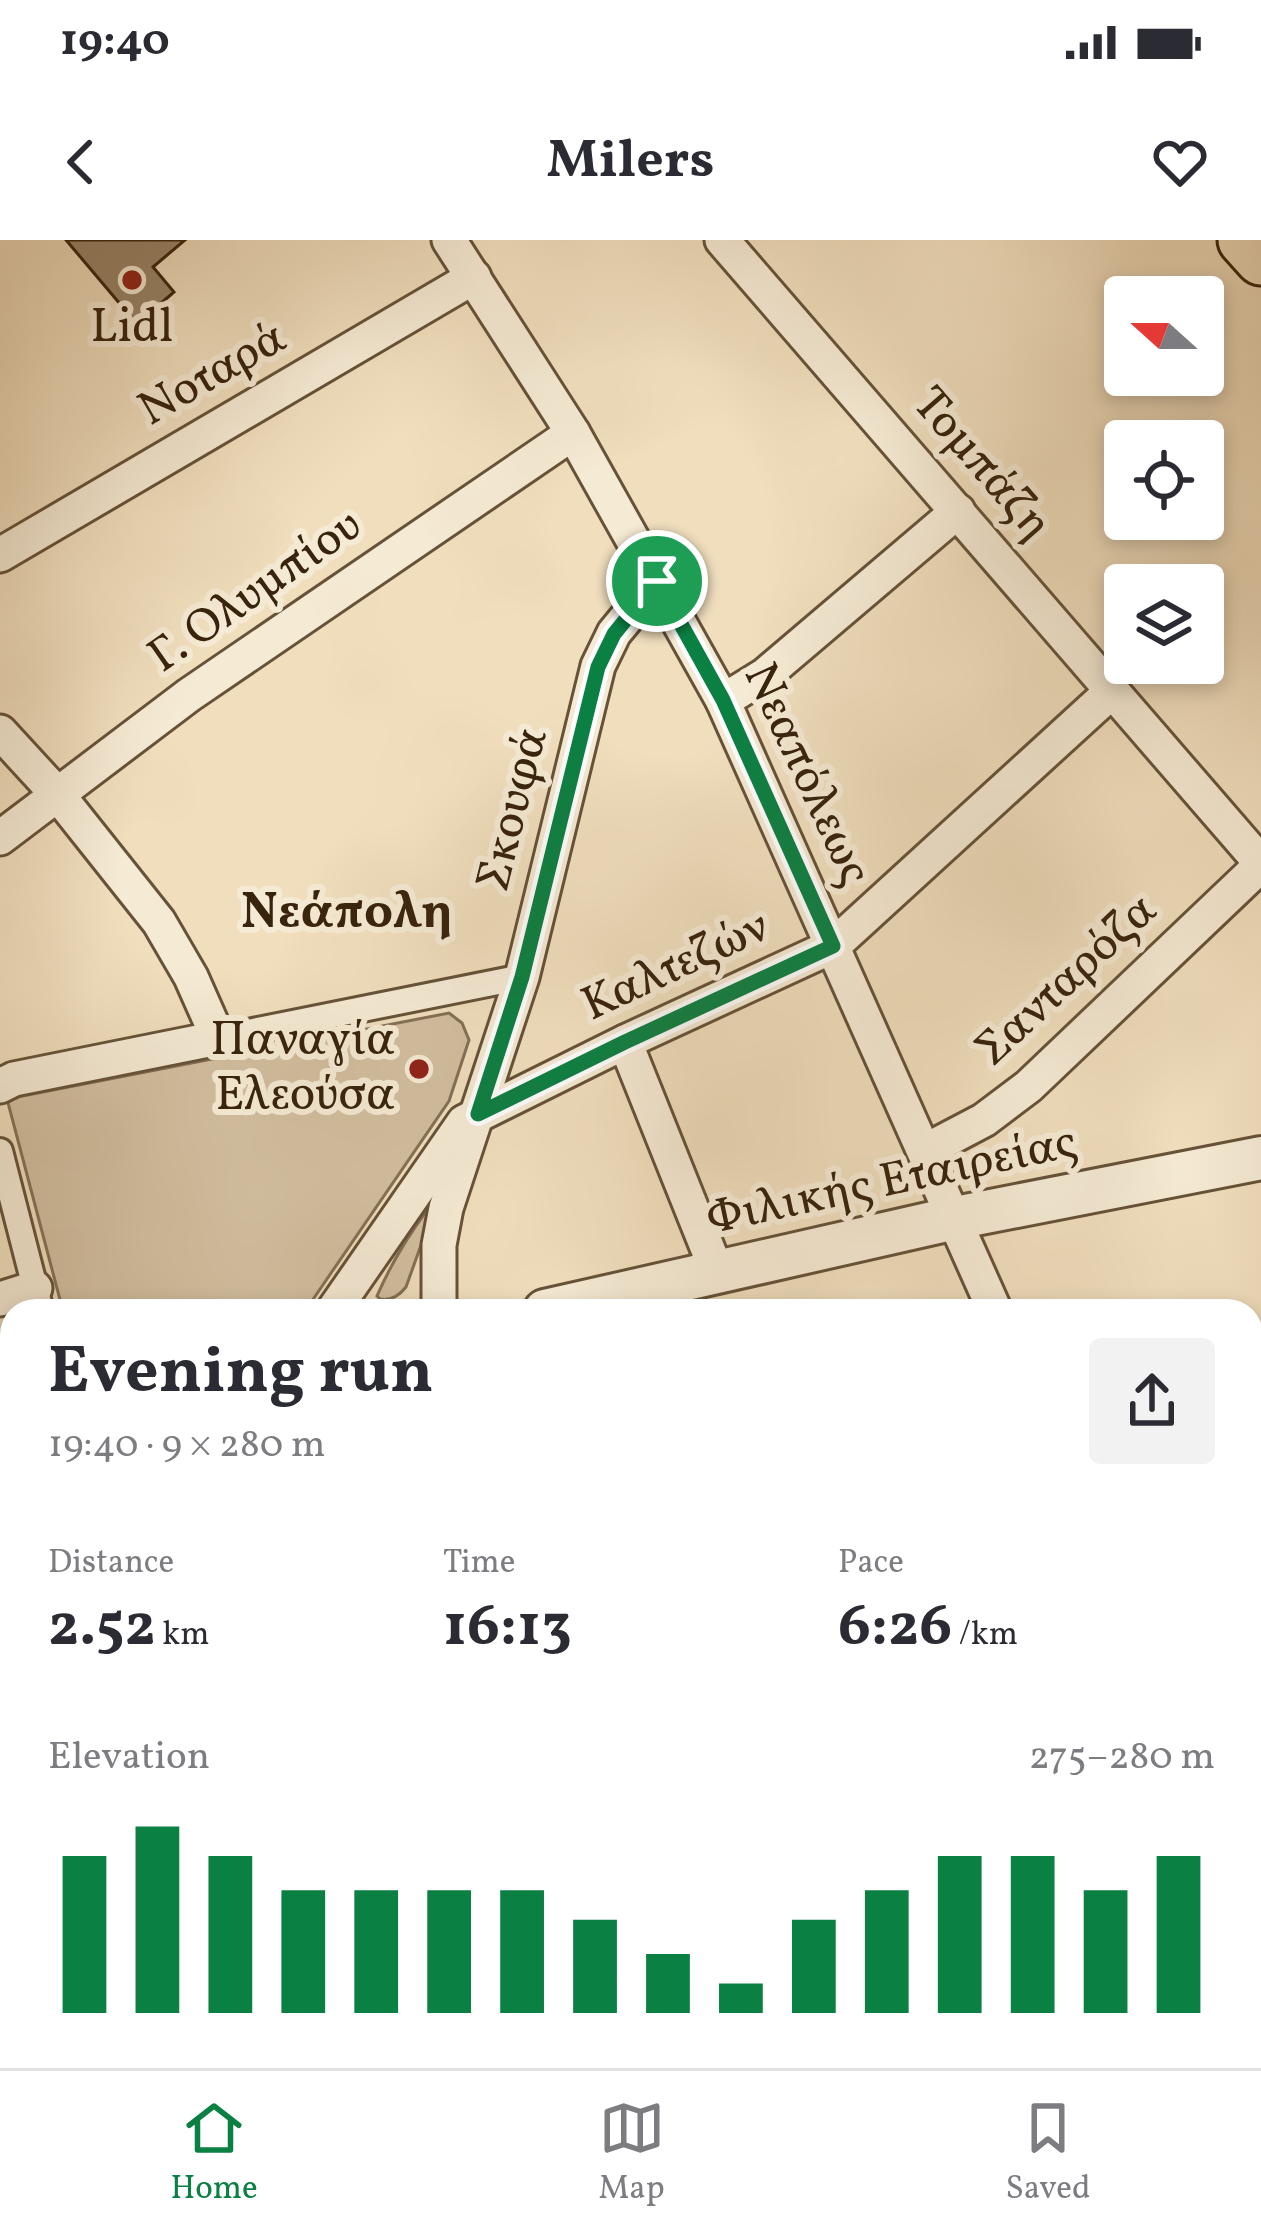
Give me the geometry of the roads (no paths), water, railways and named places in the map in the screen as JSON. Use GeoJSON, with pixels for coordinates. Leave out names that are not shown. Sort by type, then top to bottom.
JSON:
{"type":"FeatureCollection","features":[{"type":"Feature","properties":{"kind":"main road"},"geometry":{"type":"LineString","coordinates":[[1244,240],[1261,259]]}},
{"type":"Feature","properties":{"kind":"street","name":"Τομπάζη"},"geometry":{"type":"LineString","coordinates":[[722,240],[1261,864]]}},
{"type":"Feature","properties":{"kind":"street","name":"Νεαπόλεως"},"geometry":{"type":"LineString","coordinates":[[456,242],[573,433],[723,700],[989,1299]]}},
{"type":"Feature","properties":{"kind":"street","name":"Νοταρά"},"geometry":{"type":"LineString","coordinates":[[0,555],[474,277]]}},
{"type":"Feature","properties":{"kind":"street","name":"Γ. Ολυμπίου"},"geometry":{"type":"LineString","coordinates":[[0,838],[190,695],[573,433]]}},
{"type":"Feature","properties":{"kind":"street"},"geometry":{"type":"LineString","coordinates":[[723,700],[765,675],[958,511]]}},
{"type":"Feature","properties":{"kind":"street","name":"Σκουφά"},"geometry":{"type":"LineString","coordinates":[[340,1299],[448,1143],[464,1122],[478,1114],[522,977],[598,667],[614,634],[657,581]]}},
{"type":"Feature","properties":{"kind":"street","name":"Καλτεζών"},"geometry":{"type":"LineString","coordinates":[[478,1114],[833,946],[1112,691]]}},
{"type":"Feature","properties":{"kind":"street"},"geometry":{"type":"LineString","coordinates":[[0,732],[58,795],[175,946],[218,1037]]}},
{"type":"Feature","properties":{"kind":"street","name":"Σανταρόζα"},"geometry":{"type":"LineString","coordinates":[[925,1150],[984,1120],[1029,1086],[1261,864]]}},
{"type":"Feature","properties":{"kind":"street"},"geometry":{"type":"LineString","coordinates":[[0,1086],[14,1079],[522,977]]}},
{"type":"Feature","properties":{"kind":"street"},"geometry":{"type":"LineString","coordinates":[[625,1042],[716,1272]]}},
{"type":"Feature","properties":{"kind":"street"},"geometry":{"type":"LineString","coordinates":[[439,1299],[442,1222],[478,1114]]}},
{"type":"Feature","properties":{"kind":"street"},"geometry":{"type":"LineString","coordinates":[[0,1151],[38,1299]]}},
{"type":"Feature","properties":{"kind":"street","name":"Φιλικής Εταιρείας"},"geometry":{"type":"LineString","coordinates":[[627,1299],[716,1272],[955,1218],[1258,1167]]}},
{"type":"Feature","properties":{"kind":"place","name":"Lidl"},"geometry":{"type":"Point","coordinates":[132,280]}},
{"type":"Feature","properties":{"kind":"place","name":"Παναγία Ελεούσα"},"geometry":{"type":"Point","coordinates":[419,1069]}},
{"type":"Feature","properties":{"kind":"district","name":"Νεάπολη"},"geometry":{"type":"Point","coordinates":[347,913]}}]}
